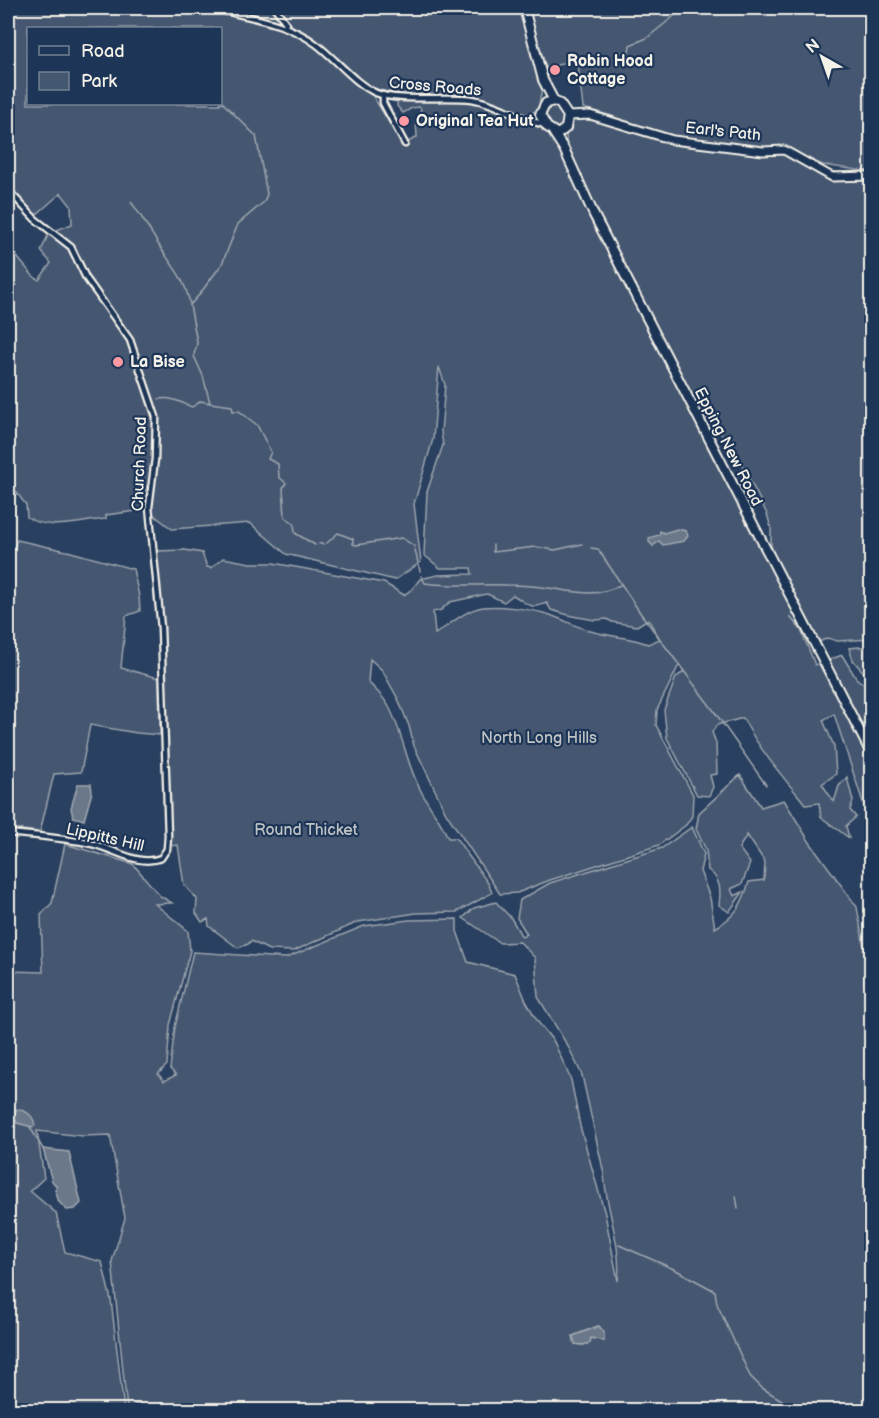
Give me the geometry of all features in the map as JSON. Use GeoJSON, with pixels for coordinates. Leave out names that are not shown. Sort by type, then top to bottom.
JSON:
{"type":"FeatureCollection","features":[{"type":"Feature","properties":{"kind":"main road"},"geometry":{"type":"LineString","coordinates":[[524,8],[546,88],[568,116],[567,125],[558,134],[545,125],[541,119],[546,88]]}},
{"type":"Feature","properties":{"kind":"main road"},"geometry":{"type":"LineString","coordinates":[[542,110],[549,102],[554,101]]}},
{"type":"Feature","properties":{"kind":"main road","name":"Epping New Road"},"geometry":{"type":"LineString","coordinates":[[563,131],[564,149]]}},
{"type":"Feature","properties":{"kind":"main road","name":"Epping New Road"},"geometry":{"type":"LineString","coordinates":[[553,132],[564,149],[594,215],[872,755]]}},
{"type":"Feature","properties":{"kind":"street"},"geometry":{"type":"LineString","coordinates":[[213,8],[285,26],[283,17],[274,8]]}},
{"type":"Feature","properties":{"kind":"street","name":"Cross Roads"},"geometry":{"type":"LineString","coordinates":[[285,26],[316,44],[372,91],[383,95],[475,100],[545,125]]}},
{"type":"Feature","properties":{"kind":"street"},"geometry":{"type":"LineString","coordinates":[[383,95],[383,103],[405,144]]}},
{"type":"Feature","properties":{"kind":"street"},"geometry":{"type":"LineString","coordinates":[[530,120],[542,110]]}},
{"type":"Feature","properties":{"kind":"street","name":"Earl's Path"},"geometry":{"type":"LineString","coordinates":[[568,116],[591,115],[673,140],[763,151],[784,150],[832,177],[872,176]]}},
{"type":"Feature","properties":{"kind":"street","name":"Church Road"},"geometry":{"type":"LineString","coordinates":[[8,190],[35,219],[71,247],[86,278],[130,340],[156,417],[155,459],[149,507],[162,653],[168,836],[167,849],[161,858]]}},
{"type":"Feature","properties":{"kind":"street","name":"Lippitts Hill"},"geometry":{"type":"LineString","coordinates":[[8,833],[95,844],[134,859],[146,861],[161,858]]}},
{"type":"Feature","properties":{"kind":"green space"},"geometry":{"type":"Polygon","coordinates":[[[8,8],[210,8],[274,23],[302,37],[371,93],[403,145],[417,137],[416,121],[421,110],[420,107],[412,108],[403,113],[397,106],[397,98],[464,100],[540,126],[553,136],[576,186],[794,612],[800,628],[790,617],[801,630],[815,665],[820,663],[871,761],[871,827],[834,714],[823,720],[834,746],[836,774],[822,784],[834,802],[839,786],[847,777],[853,801],[850,810],[856,817],[846,826],[849,838],[821,817],[819,803],[806,805],[764,753],[743,718],[717,725],[712,732],[716,743],[717,774],[710,775],[713,787],[709,796],[697,795],[667,738],[664,710],[676,677],[684,672],[679,665],[657,710],[656,725],[693,795],[692,816],[686,825],[659,845],[517,893],[500,894],[446,813],[414,746],[398,699],[382,670],[370,659],[368,682],[389,707],[411,769],[423,795],[448,838],[456,838],[488,883],[492,893],[457,912],[416,913],[358,922],[294,951],[269,950],[251,941],[238,948],[209,926],[208,919],[202,922],[196,913],[197,899],[184,885],[178,845],[170,846],[167,725],[156,551],[185,550],[202,553],[207,567],[211,568],[223,558],[250,563],[273,563],[384,583],[404,595],[420,579],[438,575],[472,574],[471,568],[440,568],[424,555],[427,492],[443,445],[441,432],[445,385],[439,367],[433,439],[414,504],[421,562],[395,580],[286,554],[250,523],[172,529],[154,515],[147,485],[144,510],[106,515],[106,519],[65,524],[45,524],[35,521],[27,517],[26,505],[8,481],[8,246],[39,280],[51,263],[41,251],[49,233],[72,224],[71,206],[61,193],[36,215],[8,187],[8,8]],[[487,594],[450,602],[441,610],[433,612],[435,634],[470,611],[483,607],[498,607],[540,612],[601,634],[648,644],[660,639],[648,619],[637,626],[607,619],[595,620],[572,616],[551,610],[547,603],[532,606],[513,595],[504,602],[487,594]]]}},
{"type":"Feature","properties":{"kind":"green space"},"geometry":{"type":"Polygon","coordinates":[[[233,8],[521,8],[542,90],[538,108],[534,112],[522,114],[470,97],[385,92],[358,79],[317,41],[298,29],[277,20],[233,8]]]}},
{"type":"Feature","properties":{"kind":"green space"},"geometry":{"type":"Polygon","coordinates":[[[527,8],[871,8],[871,172],[823,165],[794,153],[771,147],[694,143],[583,108],[577,56],[546,68],[527,8]]]}},
{"type":"Feature","properties":{"kind":"green space"},"geometry":{"type":"Polygon","coordinates":[[[551,105],[556,107],[564,117],[563,128],[555,130],[543,117],[547,107],[551,105]]]}},
{"type":"Feature","properties":{"kind":"green space"},"geometry":{"type":"Polygon","coordinates":[[[594,116],[674,145],[767,151],[794,157],[827,171],[871,175],[871,639],[837,641],[828,638],[819,642],[776,561],[771,545],[771,528],[767,514],[733,447],[702,413],[683,380],[600,221],[568,150],[566,137],[575,119],[594,116]]]}},
{"type":"Feature","properties":{"kind":"green space"},"geometry":{"type":"Polygon","coordinates":[[[17,540],[133,569],[140,611],[126,616],[121,668],[159,678],[160,735],[90,725],[81,772],[54,774],[40,832],[13,829],[13,819],[8,818],[8,563],[17,540]]]}},
{"type":"Feature","properties":{"kind":"green space"},"geometry":{"type":"Polygon","coordinates":[[[872,646],[871,681],[853,660],[849,648],[872,646]]]}},
{"type":"Feature","properties":{"kind":"green space"},"geometry":{"type":"Polygon","coordinates":[[[842,655],[856,678],[871,690],[871,747],[827,661],[842,655]]]}},
{"type":"Feature","properties":{"kind":"green space"},"geometry":{"type":"Polygon","coordinates":[[[740,775],[761,807],[784,800],[809,841],[857,907],[866,958],[864,982],[871,989],[871,1410],[127,1410],[112,1261],[125,1218],[110,1135],[83,1136],[37,1131],[44,1178],[30,1191],[56,1213],[65,1252],[102,1262],[111,1300],[124,1410],[8,1410],[8,971],[43,972],[41,915],[52,903],[65,844],[133,864],[160,896],[172,903],[155,904],[188,931],[190,951],[170,1025],[167,1065],[158,1074],[164,1081],[176,1075],[170,1069],[175,1027],[193,952],[286,958],[364,926],[409,920],[457,919],[457,931],[468,962],[515,974],[526,1001],[538,1022],[554,1042],[571,1080],[580,1126],[605,1214],[618,1281],[616,1240],[582,1075],[569,1048],[538,997],[535,958],[520,942],[500,943],[463,918],[474,908],[496,902],[511,918],[522,937],[527,934],[517,918],[520,900],[550,883],[662,848],[692,827],[704,854],[700,871],[710,898],[715,928],[737,909],[749,882],[764,880],[765,862],[747,835],[739,848],[750,863],[742,884],[731,889],[734,896],[743,892],[729,912],[719,905],[719,886],[715,877],[708,870],[706,850],[696,829],[699,813],[740,775]],[[598,1326],[573,1336],[575,1344],[590,1343],[591,1338],[604,1340],[598,1326]]]}},
{"type":"Feature","properties":{"kind":"shaded area"},"geometry":{"type":"Polygon","coordinates":[[[677,529],[686,531],[688,536],[684,541],[663,545],[659,541],[653,546],[649,542],[649,538],[659,535],[660,531],[664,533],[677,529]]]}},
{"type":"Feature","properties":{"kind":"shaded area"},"geometry":{"type":"Polygon","coordinates":[[[78,784],[91,784],[92,792],[84,820],[73,817],[71,808],[78,784]]]}},
{"type":"Feature","properties":{"kind":"shaded area"},"geometry":{"type":"Polygon","coordinates":[[[17,1109],[29,1114],[35,1125],[32,1127],[17,1123],[14,1112],[17,1109]]]}},
{"type":"Feature","properties":{"kind":"shaded area"},"geometry":{"type":"Polygon","coordinates":[[[43,1149],[69,1152],[81,1203],[75,1209],[67,1210],[59,1202],[55,1190],[57,1187],[52,1181],[43,1149]]]}},
{"type":"Feature","properties":{"kind":"shaded area"},"geometry":{"type":"Polygon","coordinates":[[[599,1326],[604,1332],[604,1341],[591,1338],[590,1343],[575,1344],[573,1336],[599,1326]]]}},
{"type":"Feature","properties":{"kind":"waterway"},"geometry":{"type":"LineString","coordinates":[[622,52],[629,52],[630,45],[647,38],[684,8]]}},
{"type":"Feature","properties":{"kind":"waterway"},"geometry":{"type":"LineString","coordinates":[[580,58],[596,59],[598,51],[599,54]]}},
{"type":"Feature","properties":{"kind":"waterway"},"geometry":{"type":"LineString","coordinates":[[196,349],[197,342],[190,305],[222,264],[238,224],[264,202],[267,194],[256,136],[222,102]]}},
{"type":"Feature","properties":{"kind":"waterway"},"geometry":{"type":"LineString","coordinates":[[131,202],[181,278],[190,304]]}},
{"type":"Feature","properties":{"kind":"waterway"},"geometry":{"type":"LineString","coordinates":[[195,350],[194,356],[203,376],[210,403],[232,406],[233,411],[239,411],[257,425]]}},
{"type":"Feature","properties":{"kind":"waterway"},"geometry":{"type":"LineString","coordinates":[[159,399],[172,399],[192,407],[201,401],[210,403]]}},
{"type":"Feature","properties":{"kind":"waterway"},"geometry":{"type":"LineString","coordinates":[[257,425],[271,452],[268,459],[278,464],[279,477],[286,483],[283,488],[285,517],[294,523],[295,533],[315,545]]}},
{"type":"Feature","properties":{"kind":"waterway"},"geometry":{"type":"LineString","coordinates":[[327,543],[338,533],[353,539],[353,544],[356,545],[402,538],[414,546],[420,571]]}},
{"type":"Feature","properties":{"kind":"waterway"},"geometry":{"type":"LineString","coordinates":[[493,545],[493,552],[536,547],[555,550],[582,544]]}},
{"type":"Feature","properties":{"kind":"waterway"},"geometry":{"type":"LineString","coordinates":[[591,548],[598,549],[641,614],[766,785]]}},
{"type":"Feature","properties":{"kind":"waterway"},"geometry":{"type":"LineString","coordinates":[[421,576],[425,583],[523,585],[585,593],[603,592],[620,585]]}},
{"type":"Feature","properties":{"kind":"waterway"},"geometry":{"type":"LineString","coordinates":[[8,1107],[16,1112]]}},
{"type":"Feature","properties":{"kind":"waterway"},"geometry":{"type":"LineString","coordinates":[[30,1127],[43,1149]]}},
{"type":"Feature","properties":{"kind":"waterway"},"geometry":{"type":"LineString","coordinates":[[736,1196],[738,1208]]}},
{"type":"Feature","properties":{"kind":"waterway"},"geometry":{"type":"LineString","coordinates":[[619,1245],[676,1270],[715,1291],[717,1304],[750,1376],[762,1388],[798,1410]]}},
{"type":"Feature","properties":{"kind":"waterway"},"geometry":{"type":"LineString","coordinates":[[134,1410],[135,1404],[171,1407]]}},
{"type":"Feature","properties":{"kind":"waterway"},"geometry":{"type":"LineString","coordinates":[[181,1406],[189,1405],[193,1410]]}},
{"type":"Feature","properties":{"kind":"waterway"},"geometry":{"type":"LineString","coordinates":[[235,1410],[236,1405],[243,1410]]}},
{"type":"Feature","properties":{"kind":"waterway"},"geometry":{"type":"LineString","coordinates":[[293,1410],[297,1406],[303,1410]]}},
{"type":"Feature","properties":{"kind":"waterway"},"geometry":{"type":"LineString","coordinates":[[325,1410],[325,1406],[346,1407],[346,1410]]}},
{"type":"Feature","properties":{"kind":"waterway"},"geometry":{"type":"LineString","coordinates":[[313,1409],[319,1410]]}},
{"type":"Feature","properties":{"kind":"place","name":"Robin Hood Cottage"},"geometry":{"type":"Point","coordinates":[555,70]}},
{"type":"Feature","properties":{"kind":"place","name":"Original Tea Hut"},"geometry":{"type":"Point","coordinates":[404,121]}},
{"type":"Feature","properties":{"kind":"place","name":"La Bise"},"geometry":{"type":"Point","coordinates":[118,362]}},
{"type":"Feature","properties":{"kind":"park label","name":"North Long Hills"},"geometry":{"type":"Point","coordinates":[539,738]}},
{"type":"Feature","properties":{"kind":"park label","name":"Round Thicket"},"geometry":{"type":"Point","coordinates":[306,830]}}]}
